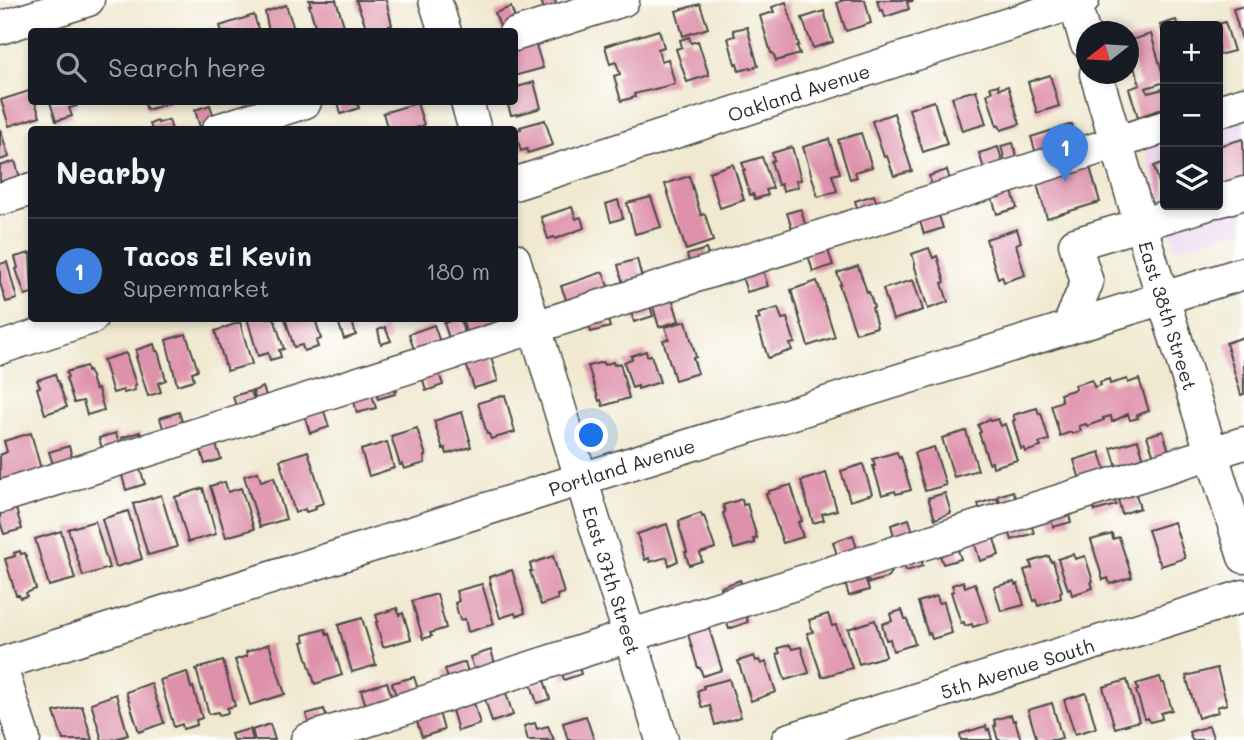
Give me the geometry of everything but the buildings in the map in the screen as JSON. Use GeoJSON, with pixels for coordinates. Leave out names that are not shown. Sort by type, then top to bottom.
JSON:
{"type":"FeatureCollection","features":[{"type":"Feature","properties":{"kind":"street"},"geometry":{"type":"LineString","coordinates":[[0,28],[88,0]]}},
{"type":"Feature","properties":{"kind":"street"},"geometry":{"type":"LineString","coordinates":[[435,0],[444,28]]}},
{"type":"Feature","properties":{"kind":"street"},"geometry":{"type":"LineString","coordinates":[[518,34],[623,0]]}},
{"type":"Feature","properties":{"kind":"street"},"geometry":{"type":"LineString","coordinates":[[1077,1],[1082,21]]}},
{"type":"Feature","properties":{"kind":"street","name":"Oakland Avenue"},"geometry":{"type":"LineString","coordinates":[[518,183],[1077,1]]}},
{"type":"Feature","properties":{"kind":"street","name":"East 38th Street"},"geometry":{"type":"LineString","coordinates":[[1099,84],[1244,557]]}},
{"type":"Feature","properties":{"kind":"street"},"geometry":{"type":"LineString","coordinates":[[1223,109],[1244,103]]}},
{"type":"Feature","properties":{"kind":"street"},"geometry":{"type":"LineString","coordinates":[[231,126],[297,105]]}},
{"type":"Feature","properties":{"kind":"street"},"geometry":{"type":"LineString","coordinates":[[468,105],[474,126]]}},
{"type":"Feature","properties":{"kind":"street"},"geometry":{"type":"LineString","coordinates":[[0,497],[1160,129]]}},
{"type":"Feature","properties":{"kind":"street"},"geometry":{"type":"LineString","coordinates":[[0,199],[28,190]]}},
{"type":"Feature","properties":{"kind":"street"},"geometry":{"type":"LineString","coordinates":[[1223,199],[1244,193]]}},
{"type":"Feature","properties":{"kind":"street"},"geometry":{"type":"LineString","coordinates":[[1068,328],[1087,282],[1075,244],[1189,210]]}},
{"type":"Feature","properties":{"kind":"street","name":"East 37th Street"},"geometry":{"type":"LineString","coordinates":[[518,272],[662,740]]}},
{"type":"Feature","properties":{"kind":"street","name":"Portland Avenue"},"geometry":{"type":"LineString","coordinates":[[0,664],[581,479],[1244,273]]}},
{"type":"Feature","properties":{"kind":"street"},"geometry":{"type":"LineString","coordinates":[[0,348],[79,322]]}},
{"type":"Feature","properties":{"kind":"street"},"geometry":{"type":"LineString","coordinates":[[307,740],[1244,443]]}},
{"type":"Feature","properties":{"kind":"street","name":"5th Avenue South"},"geometry":{"type":"LineString","coordinates":[[788,740],[1244,596]]}},
{"type":"Feature","properties":{"kind":"street"},"geometry":{"type":"LineString","coordinates":[[0,664],[24,740]]}},
{"type":"Feature","properties":{"kind":"shaded area"},"geometry":{"type":"Polygon","coordinates":[[[1244,111],[1244,229],[1176,249],[1164,210],[1223,210],[1223,117],[1244,111]]]}},
{"type":"Feature","properties":{"kind":"shaded area"},"geometry":{"type":"Polygon","coordinates":[[[1160,137],[1160,197],[1143,142],[1160,137]]]}},
{"type":"Feature","properties":{"kind":"place","name":"Tacos El Kevin"},"geometry":{"type":"Point","coordinates":[1065,182]}}]}
